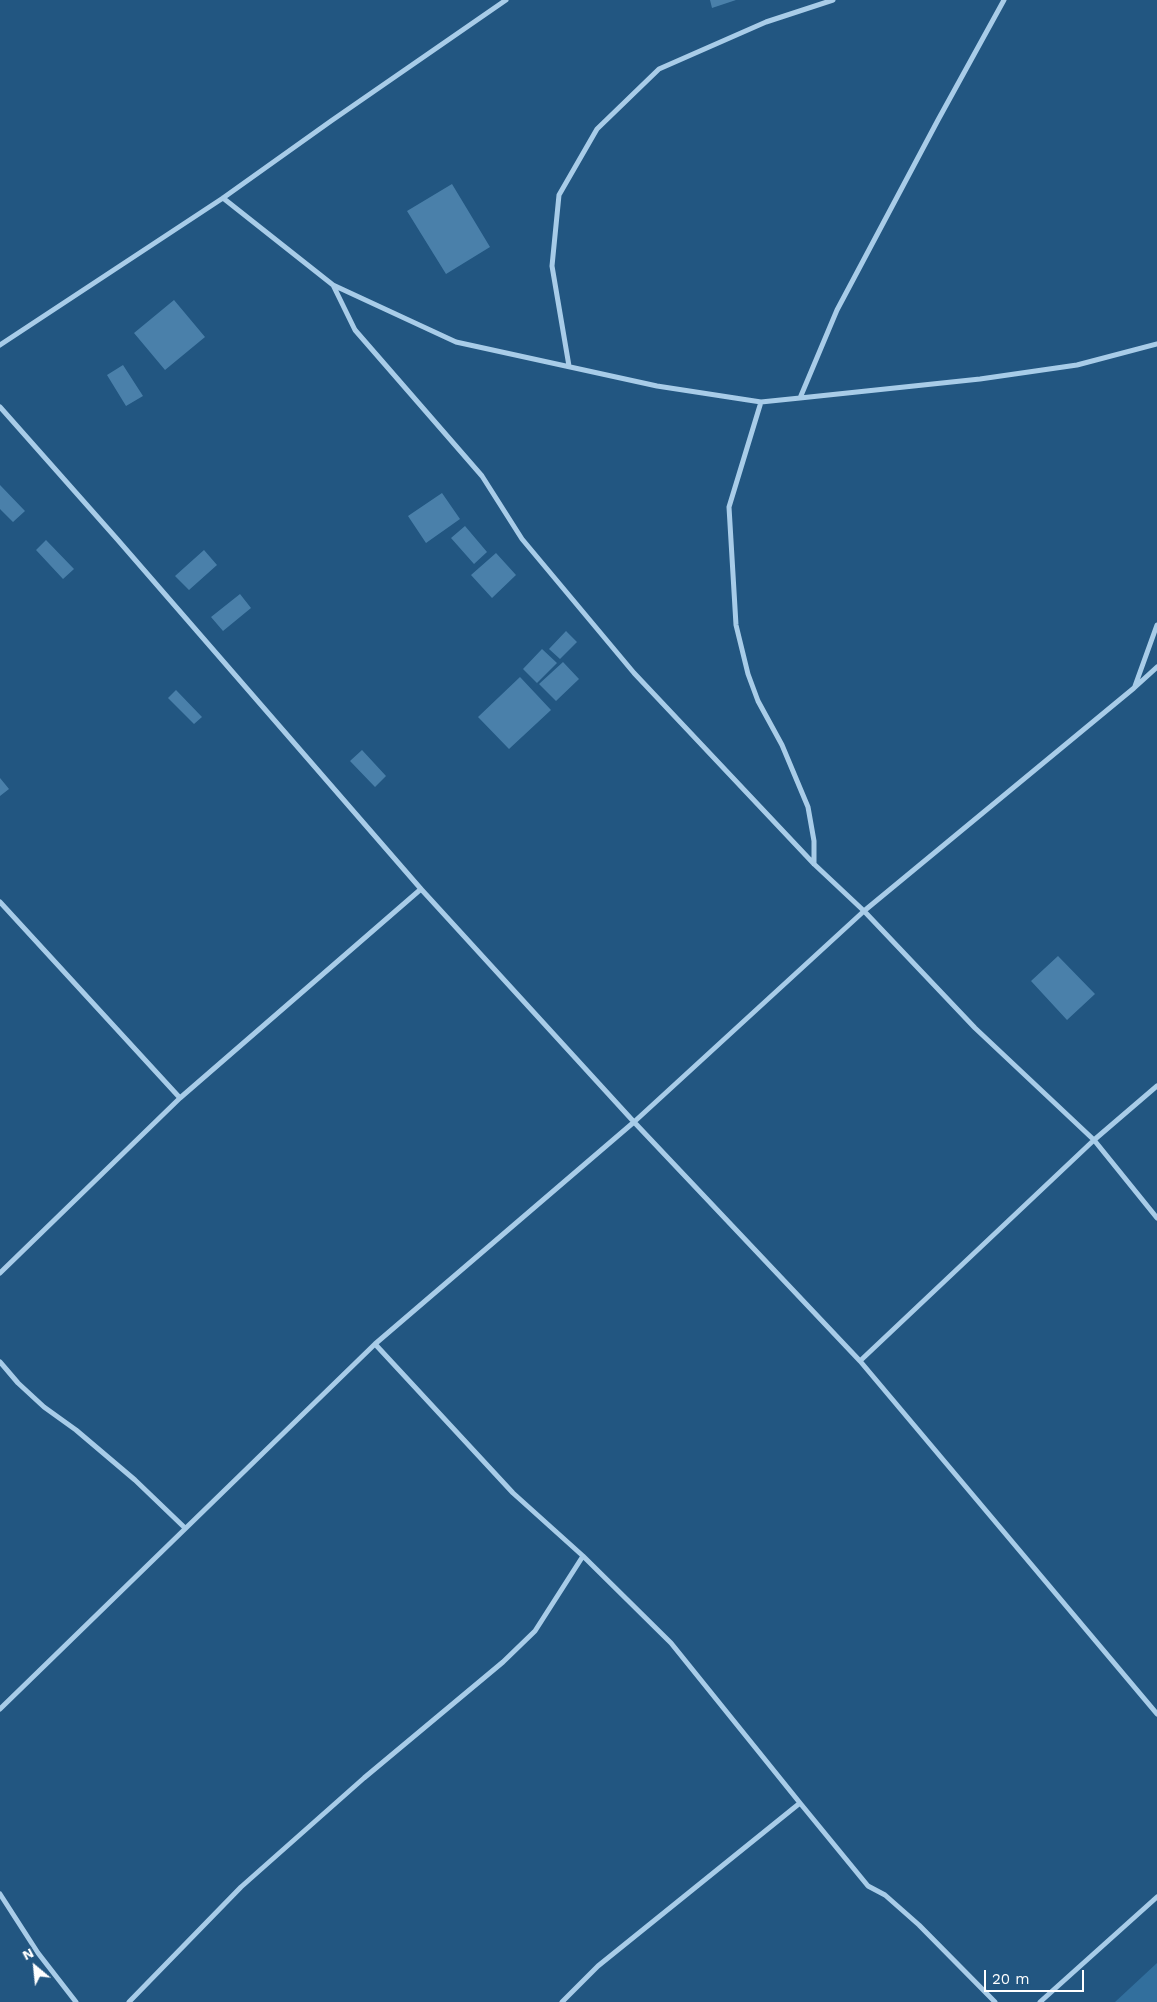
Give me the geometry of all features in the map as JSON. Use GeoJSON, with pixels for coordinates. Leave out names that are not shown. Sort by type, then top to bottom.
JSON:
{"type":"FeatureCollection","features":[{"type":"Feature","properties":{"kind":"street"},"geometry":{"type":"LineString","coordinates":[[0,345],[223,198],[506,0]]}},
{"type":"Feature","properties":{"kind":"street"},"geometry":{"type":"LineString","coordinates":[[569,366],[552,266],[559,195],[597,129],[659,69],[766,22],[833,0]]}},
{"type":"Feature","properties":{"kind":"street"},"geometry":{"type":"LineString","coordinates":[[800,398],[838,310],[938,120],[1004,0]]}},
{"type":"Feature","properties":{"kind":"street"},"geometry":{"type":"LineString","coordinates":[[223,198],[333,285],[456,342],[657,386],[761,402],[980,379],[1078,365],[1157,344]]}},
{"type":"Feature","properties":{"kind":"street"},"geometry":{"type":"LineString","coordinates":[[333,285],[355,330],[482,476],[534,554],[634,673],[814,864],[864,911],[975,1028],[1094,1140],[1157,1218]]}},
{"type":"Feature","properties":{"kind":"street"},"geometry":{"type":"LineString","coordinates":[[761,402],[729,507],[736,625],[748,674],[758,701],[782,745],[808,806],[814,841],[814,864]]}},
{"type":"Feature","properties":{"kind":"street"},"geometry":{"type":"LineString","coordinates":[[0,408],[123,546],[421,889],[634,1122],[860,1361],[1157,1714]]}},
{"type":"Feature","properties":{"kind":"street"},"geometry":{"type":"LineString","coordinates":[[1134,688],[1157,625]]}},
{"type":"Feature","properties":{"kind":"street"},"geometry":{"type":"LineString","coordinates":[[0,1709],[375,1344],[634,1122],[864,911],[1157,667]]}},
{"type":"Feature","properties":{"kind":"street"},"geometry":{"type":"LineString","coordinates":[[0,1273],[180,1098],[421,889]]}},
{"type":"Feature","properties":{"kind":"street"},"geometry":{"type":"LineString","coordinates":[[0,902],[180,1098]]}},
{"type":"Feature","properties":{"kind":"street"},"geometry":{"type":"LineString","coordinates":[[860,1361],[1094,1140],[1157,1086]]}},
{"type":"Feature","properties":{"kind":"street"},"geometry":{"type":"LineString","coordinates":[[375,1344],[513,1493],[583,1556],[671,1643],[868,1886],[886,1895],[919,1925],[995,2002]]}},
{"type":"Feature","properties":{"kind":"street"},"geometry":{"type":"LineString","coordinates":[[0,1362],[18,1383],[44,1407],[76,1430],[135,1480],[185,1528]]}},
{"type":"Feature","properties":{"kind":"street"},"geometry":{"type":"LineString","coordinates":[[130,2002],[240,1887],[364,1778],[510,1656],[535,1631],[583,1556]]}},
{"type":"Feature","properties":{"kind":"street"},"geometry":{"type":"LineString","coordinates":[[562,2002],[598,1966],[800,1803]]}},
{"type":"Feature","properties":{"kind":"street"},"geometry":{"type":"LineString","coordinates":[[0,1894],[38,1953],[76,2002]]}},
{"type":"Feature","properties":{"kind":"street"},"geometry":{"type":"LineString","coordinates":[[1040,2002],[1157,1897]]}},
{"type":"Feature","properties":{"kind":"shaded area"},"geometry":{"type":"Polygon","coordinates":[[[1157,1963],[1157,2002],[1115,2002],[1157,1963]]]}},
{"type":"Feature","properties":{"kind":"building"},"geometry":{"type":"Polygon","coordinates":[[[710,0],[736,0],[712,8],[710,0]]]}},
{"type":"Feature","properties":{"kind":"building"},"geometry":{"type":"Polygon","coordinates":[[[452,184],[490,247],[446,274],[407,211],[452,184]]]}},
{"type":"Feature","properties":{"kind":"building"},"geometry":{"type":"Polygon","coordinates":[[[174,300],[205,337],[165,370],[134,333],[174,300]]]}},
{"type":"Feature","properties":{"kind":"building"},"geometry":{"type":"Polygon","coordinates":[[[123,365],[143,396],[126,406],[107,375],[123,365]]]}},
{"type":"Feature","properties":{"kind":"building"},"geometry":{"type":"Polygon","coordinates":[[[0,485],[25,511],[13,522],[0,509],[0,485]]]}},
{"type":"Feature","properties":{"kind":"building"},"geometry":{"type":"Polygon","coordinates":[[[442,493],[460,519],[426,543],[408,516],[442,493]]]}},
{"type":"Feature","properties":{"kind":"building"},"geometry":{"type":"Polygon","coordinates":[[[465,526],[487,552],[474,564],[451,538],[465,526]]]}},
{"type":"Feature","properties":{"kind":"building"},"geometry":{"type":"Polygon","coordinates":[[[46,540],[74,569],[63,579],[36,550],[46,540]]]}},
{"type":"Feature","properties":{"kind":"building"},"geometry":{"type":"Polygon","coordinates":[[[204,550],[217,565],[189,590],[175,576],[204,550]]]}},
{"type":"Feature","properties":{"kind":"building"},"geometry":{"type":"Polygon","coordinates":[[[496,553],[516,575],[492,598],[471,575],[496,553]]]}},
{"type":"Feature","properties":{"kind":"building"},"geometry":{"type":"Polygon","coordinates":[[[240,594],[251,608],[223,631],[211,617],[240,594]]]}},
{"type":"Feature","properties":{"kind":"building"},"geometry":{"type":"Polygon","coordinates":[[[566,631],[577,642],[560,659],[549,649],[566,631]]]}},
{"type":"Feature","properties":{"kind":"building"},"geometry":{"type":"Polygon","coordinates":[[[542,649],[557,663],[537,683],[523,669],[542,649]]]}},
{"type":"Feature","properties":{"kind":"building"},"geometry":{"type":"Polygon","coordinates":[[[563,662],[579,679],[556,701],[539,684],[563,662]]]}},
{"type":"Feature","properties":{"kind":"building"},"geometry":{"type":"Polygon","coordinates":[[[520,677],[551,710],[509,749],[478,717],[520,677]]]}},
{"type":"Feature","properties":{"kind":"building"},"geometry":{"type":"Polygon","coordinates":[[[176,690],[202,717],[194,724],[168,698],[176,690]]]}},
{"type":"Feature","properties":{"kind":"building"},"geometry":{"type":"Polygon","coordinates":[[[362,750],[386,776],[375,787],[350,761],[362,750]]]}},
{"type":"Feature","properties":{"kind":"building"},"geometry":{"type":"Polygon","coordinates":[[[0,778],[9,789],[0,796],[0,778]]]}},
{"type":"Feature","properties":{"kind":"building"},"geometry":{"type":"Polygon","coordinates":[[[1058,956],[1095,994],[1067,1020],[1031,981],[1058,956]]]}}]}
